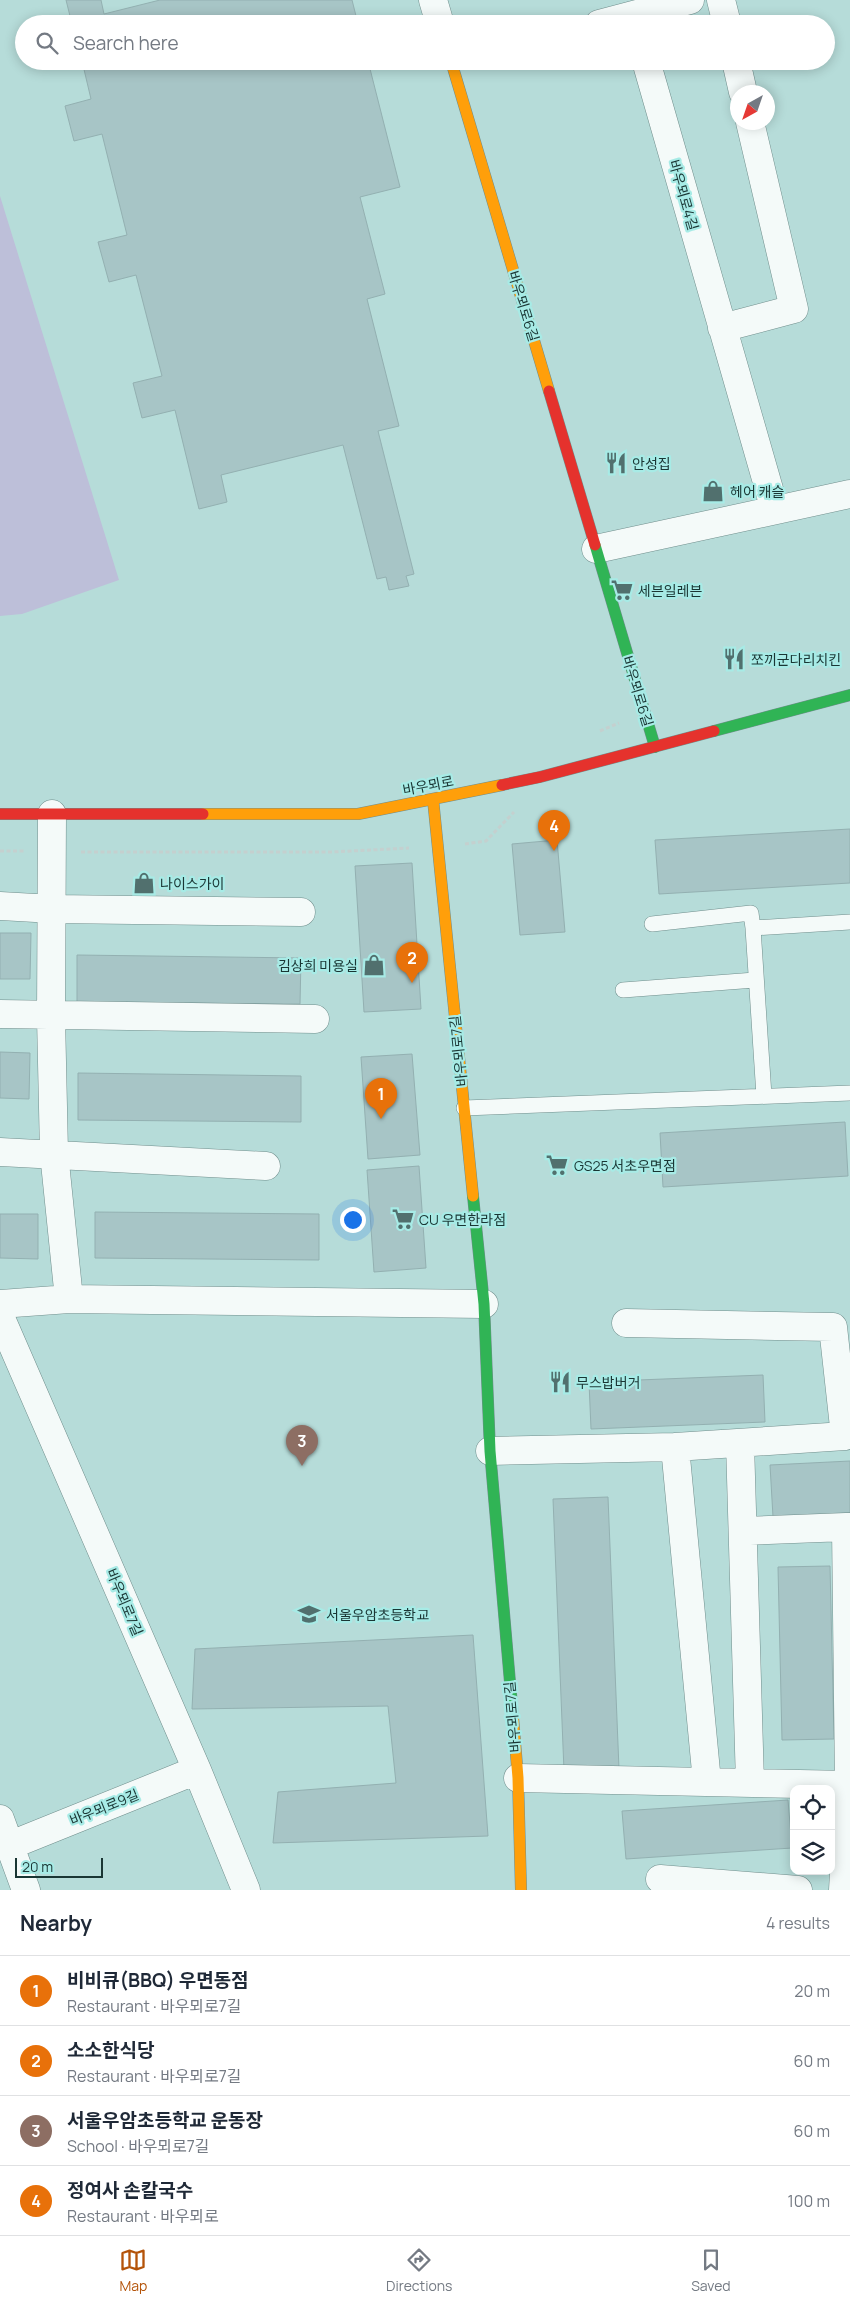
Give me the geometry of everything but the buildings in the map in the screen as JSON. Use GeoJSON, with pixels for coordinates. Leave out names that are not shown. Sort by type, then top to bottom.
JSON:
{"type":"FeatureCollection","features":[{"type":"Feature","properties":{"kind":"street"},"geometry":{"type":"LineString","coordinates":[[433,0],[437,15]]}},
{"type":"Feature","properties":{"kind":"street"},"geometry":{"type":"LineString","coordinates":[[632,13],[690,0]]}},
{"type":"Feature","properties":{"kind":"street"},"geometry":{"type":"LineString","coordinates":[[721,0],[725,15]]}},
{"type":"Feature","properties":{"kind":"street","name":"바우뫼로6길"},"geometry":{"type":"LineString","coordinates":[[455,70],[655,747]]}},
{"type":"Feature","properties":{"kind":"street","name":"바우뫼로4길"},"geometry":{"type":"LineString","coordinates":[[649,70],[775,510]]}},
{"type":"Feature","properties":{"kind":"street"},"geometry":{"type":"LineString","coordinates":[[738,70],[741,85]]}},
{"type":"Feature","properties":{"kind":"street"},"geometry":{"type":"LineString","coordinates":[[722,328],[794,309],[752,130]]}},
{"type":"Feature","properties":{"kind":"street"},"geometry":{"type":"LineString","coordinates":[[596,549],[850,494]]}},
{"type":"Feature","properties":{"kind":"street","name":"바우뫼로"},"geometry":{"type":"LineString","coordinates":[[0,814],[358,814],[540,777],[850,696]]}},
{"type":"Feature","properties":{"kind":"street","name":"바우뫼로7길"},"geometry":{"type":"LineString","coordinates":[[433,799],[484,1304],[490,1451],[518,1778],[521,1890]]}},
{"type":"Feature","properties":{"kind":"street"},"geometry":{"type":"LineString","coordinates":[[52,814],[51,1017],[54,1153],[69,1299]]}},
{"type":"Feature","properties":{"kind":"street"},"geometry":{"type":"LineString","coordinates":[[0,906],[53,909],[301,912]]}},
{"type":"Feature","properties":{"kind":"street"},"geometry":{"type":"LineString","coordinates":[[0,1014],[51,1017],[315,1019]]}},
{"type":"Feature","properties":{"kind":"street"},"geometry":{"type":"LineString","coordinates":[[0,1152],[54,1153],[266,1166]]}},
{"type":"Feature","properties":{"kind":"street"},"geometry":{"type":"LineString","coordinates":[[0,1304],[69,1299],[484,1304]]}},
{"type":"Feature","properties":{"kind":"street","name":"바우뫼로7길"},"geometry":{"type":"LineString","coordinates":[[0,1316],[197,1770],[246,1890]]}},
{"type":"Feature","properties":{"kind":"street"},"geometry":{"type":"LineString","coordinates":[[490,1451],[675,1447],[844,1436],[833,1327],[626,1323]]}},
{"type":"Feature","properties":{"kind":"street"},"geometry":{"type":"LineString","coordinates":[[740,1443],[750,1783]]}},
{"type":"Feature","properties":{"kind":"street"},"geometry":{"type":"LineString","coordinates":[[675,1447],[707,1782]]}},
{"type":"Feature","properties":{"kind":"street"},"geometry":{"type":"LineString","coordinates":[[743,1531],[848,1527],[850,1785],[842,1890]]}},
{"type":"Feature","properties":{"kind":"street","name":"바우뫼로9길"},"geometry":{"type":"LineString","coordinates":[[11,1845],[197,1770]]}},
{"type":"Feature","properties":{"kind":"street"},"geometry":{"type":"LineString","coordinates":[[518,1778],[850,1785]]}},
{"type":"Feature","properties":{"kind":"street"},"geometry":{"type":"LineString","coordinates":[[0,1819],[26,1890]]}},
{"type":"Feature","properties":{"kind":"street"},"geometry":{"type":"LineString","coordinates":[[660,1879],[798,1890]]}},
{"type":"Feature","properties":{"kind":"lane"},"geometry":{"type":"LineString","coordinates":[[652,924],[751,913],[764,1096]]}},
{"type":"Feature","properties":{"kind":"lane"},"geometry":{"type":"LineString","coordinates":[[753,928],[850,922]]}},
{"type":"Feature","properties":{"kind":"lane"},"geometry":{"type":"LineString","coordinates":[[623,990],[755,980]]}},
{"type":"Feature","properties":{"kind":"lane"},"geometry":{"type":"LineString","coordinates":[[464,1108],[850,1093]]}},
{"type":"Feature","properties":{"kind":"path"},"geometry":{"type":"LineString","coordinates":[[597,736],[601,729],[645,714]]}},
{"type":"Feature","properties":{"kind":"path"},"geometry":{"type":"LineString","coordinates":[[0,851],[332,852],[438,847]]}},
{"type":"Feature","properties":{"kind":"shaded area"},"geometry":{"type":"Polygon","coordinates":[[[0,196],[119,580],[22,614],[0,616],[0,196]]]}},
{"type":"Feature","properties":{"kind":"traffic: fast"},"geometry":{"type":"LineString","coordinates":[[595,545],[655,747]]}},
{"type":"Feature","properties":{"kind":"traffic: fast"},"geometry":{"type":"LineString","coordinates":[[714,731],[850,695]]}},
{"type":"Feature","properties":{"kind":"traffic: fast"},"geometry":{"type":"LineString","coordinates":[[473,1196],[484,1304],[490,1451],[513,1717]]}},
{"type":"Feature","properties":{"kind":"traffic: slow"},"geometry":{"type":"LineString","coordinates":[[454,70],[549,391]]}},
{"type":"Feature","properties":{"kind":"traffic: slow"},"geometry":{"type":"LineString","coordinates":[[203,814],[358,814],[502,785]]}},
{"type":"Feature","properties":{"kind":"traffic: slow"},"geometry":{"type":"LineString","coordinates":[[433,799],[473,1196]]}},
{"type":"Feature","properties":{"kind":"traffic: slow"},"geometry":{"type":"LineString","coordinates":[[513,1717],[518,1778],[521,1890]]}},
{"type":"Feature","properties":{"kind":"traffic: jam"},"geometry":{"type":"LineString","coordinates":[[549,391],[595,545]]}},
{"type":"Feature","properties":{"kind":"traffic: jam"},"geometry":{"type":"LineString","coordinates":[[502,785],[540,777],[714,731]]}},
{"type":"Feature","properties":{"kind":"traffic: jam"},"geometry":{"type":"LineString","coordinates":[[0,814],[203,814]]}},
{"type":"Feature","properties":{"kind":"place","name":"안성집"},"geometry":{"type":"Point","coordinates":[616,463]}},
{"type":"Feature","properties":{"kind":"place","name":"헤어 캐슬"},"geometry":{"type":"Point","coordinates":[713,491]}},
{"type":"Feature","properties":{"kind":"place","name":"세븐일레븐"},"geometry":{"type":"Point","coordinates":[622,590]}},
{"type":"Feature","properties":{"kind":"place","name":"쪼끼군다리치킨"},"geometry":{"type":"Point","coordinates":[734,659]}},
{"type":"Feature","properties":{"kind":"place","name":"정여사 손칼국수"},"geometry":{"type":"Point","coordinates":[554,851]}},
{"type":"Feature","properties":{"kind":"place","name":"나이스가이"},"geometry":{"type":"Point","coordinates":[144,883]}},
{"type":"Feature","properties":{"kind":"place","name":"김상희 미용실"},"geometry":{"type":"Point","coordinates":[374,965]}},
{"type":"Feature","properties":{"kind":"place","name":"소소한식당"},"geometry":{"type":"Point","coordinates":[412,983]}},
{"type":"Feature","properties":{"kind":"place","name":"비비큐(BBQ) 우면동점"},"geometry":{"type":"Point","coordinates":[381,1119]}},
{"type":"Feature","properties":{"kind":"place","name":"GS25 서초우면점"},"geometry":{"type":"Point","coordinates":[557,1165]}},
{"type":"Feature","properties":{"kind":"place","name":"CU 우면한라점"},"geometry":{"type":"Point","coordinates":[403,1219]}},
{"type":"Feature","properties":{"kind":"place","name":"무스밥버거"},"geometry":{"type":"Point","coordinates":[560,1382]}},
{"type":"Feature","properties":{"kind":"place","name":"서울우암초등학교 운동장"},"geometry":{"type":"Point","coordinates":[302,1466]}},
{"type":"Feature","properties":{"kind":"place","name":"서울우암초등학교"},"geometry":{"type":"Point","coordinates":[309,1614]}}]}
